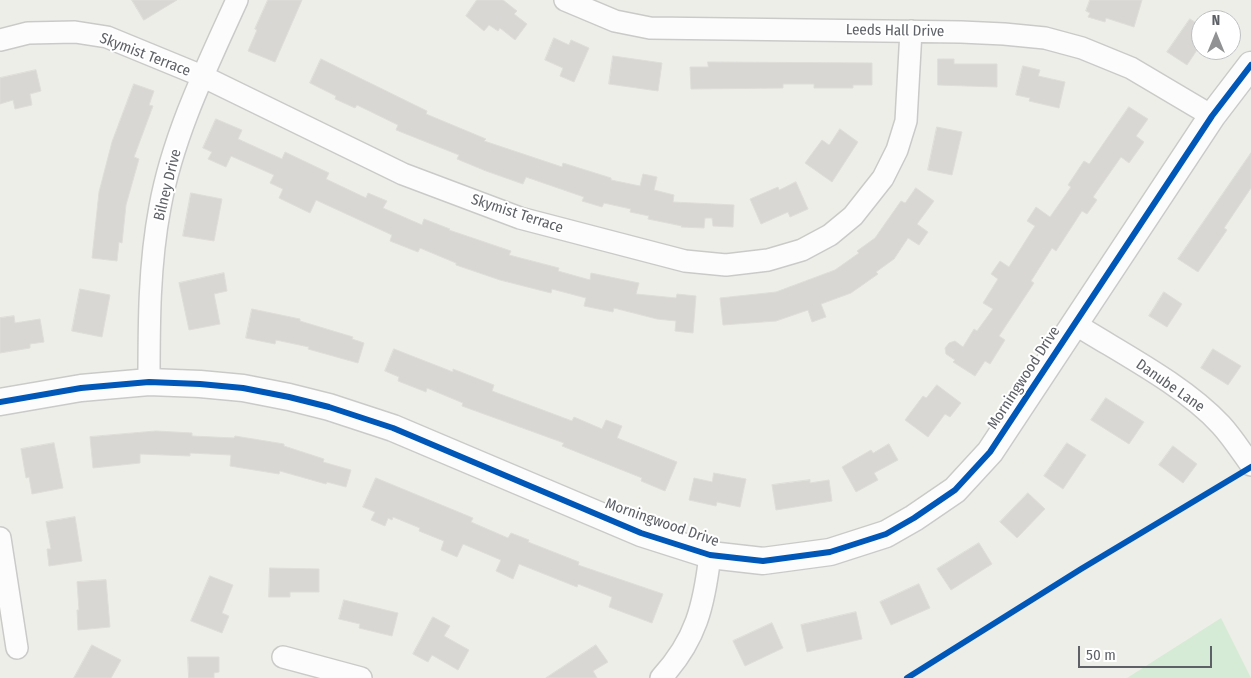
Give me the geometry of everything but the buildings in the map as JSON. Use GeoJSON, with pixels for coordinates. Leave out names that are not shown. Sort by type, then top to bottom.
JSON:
{"type":"FeatureCollection","features":[{"type":"Feature","properties":{"kind":"street","name":"Bilney Drive"},"geometry":{"type":"LineString","coordinates":[[149,382],[149,292],[160,207],[174,153],[202,76],[237,0]]}},
{"type":"Feature","properties":{"kind":"street","name":"Leeds Hall Drive"},"geometry":{"type":"LineString","coordinates":[[565,0],[615,21],[650,28],[911,31],[1004,34],[1045,38],[1082,48],[1131,68],[1212,116]]}},
{"type":"Feature","properties":{"kind":"street","name":"Skymist Terrace"},"geometry":{"type":"LineString","coordinates":[[0,40],[28,33],[75,32],[107,37],[202,76],[403,174],[520,218],[685,261],[726,266],[768,260],[802,250],[830,235],[853,216],[883,178],[897,150],[906,121],[911,31]]}},
{"type":"Feature","properties":{"kind":"street","name":"Morningwood Drive"},"geometry":{"type":"LineString","coordinates":[[0,402],[80,388],[149,382],[243,388],[329,407],[393,428],[641,532],[710,555],[763,561],[830,552],[886,534],[914,518],[955,490],[990,452],[1212,116],[1251,65]]}},
{"type":"Feature","properties":{"kind":"street","name":"Danube Lane"},"geometry":{"type":"LineString","coordinates":[[1075,324],[1172,384],[1204,409],[1221,425],[1251,465]]}},
{"type":"Feature","properties":{"kind":"street"},"geometry":{"type":"LineString","coordinates":[[0,538],[18,648]]}},
{"type":"Feature","properties":{"kind":"street"},"geometry":{"type":"LineString","coordinates":[[661,678],[679,658],[694,631],[706,587],[710,555]]}},
{"type":"Feature","properties":{"kind":"street"},"geometry":{"type":"LineString","coordinates":[[283,657],[361,678]]}},
{"type":"Feature","properties":{"kind":"green space"},"geometry":{"type":"Polygon","coordinates":[[[1221,618],[1251,678],[1127,678],[1221,618]]]}},
{"type":"Feature","properties":{"kind":"cycle path"},"geometry":{"type":"LineString","coordinates":[[0,402],[81,388],[149,382],[243,388],[329,407],[393,428],[641,533],[710,555],[763,561],[830,552],[886,534],[914,518],[955,490],[990,452],[1212,116],[1251,65]]}},
{"type":"Feature","properties":{"kind":"cycle path"},"geometry":{"type":"LineString","coordinates":[[907,678],[1081,569],[1251,467]]}}]}
